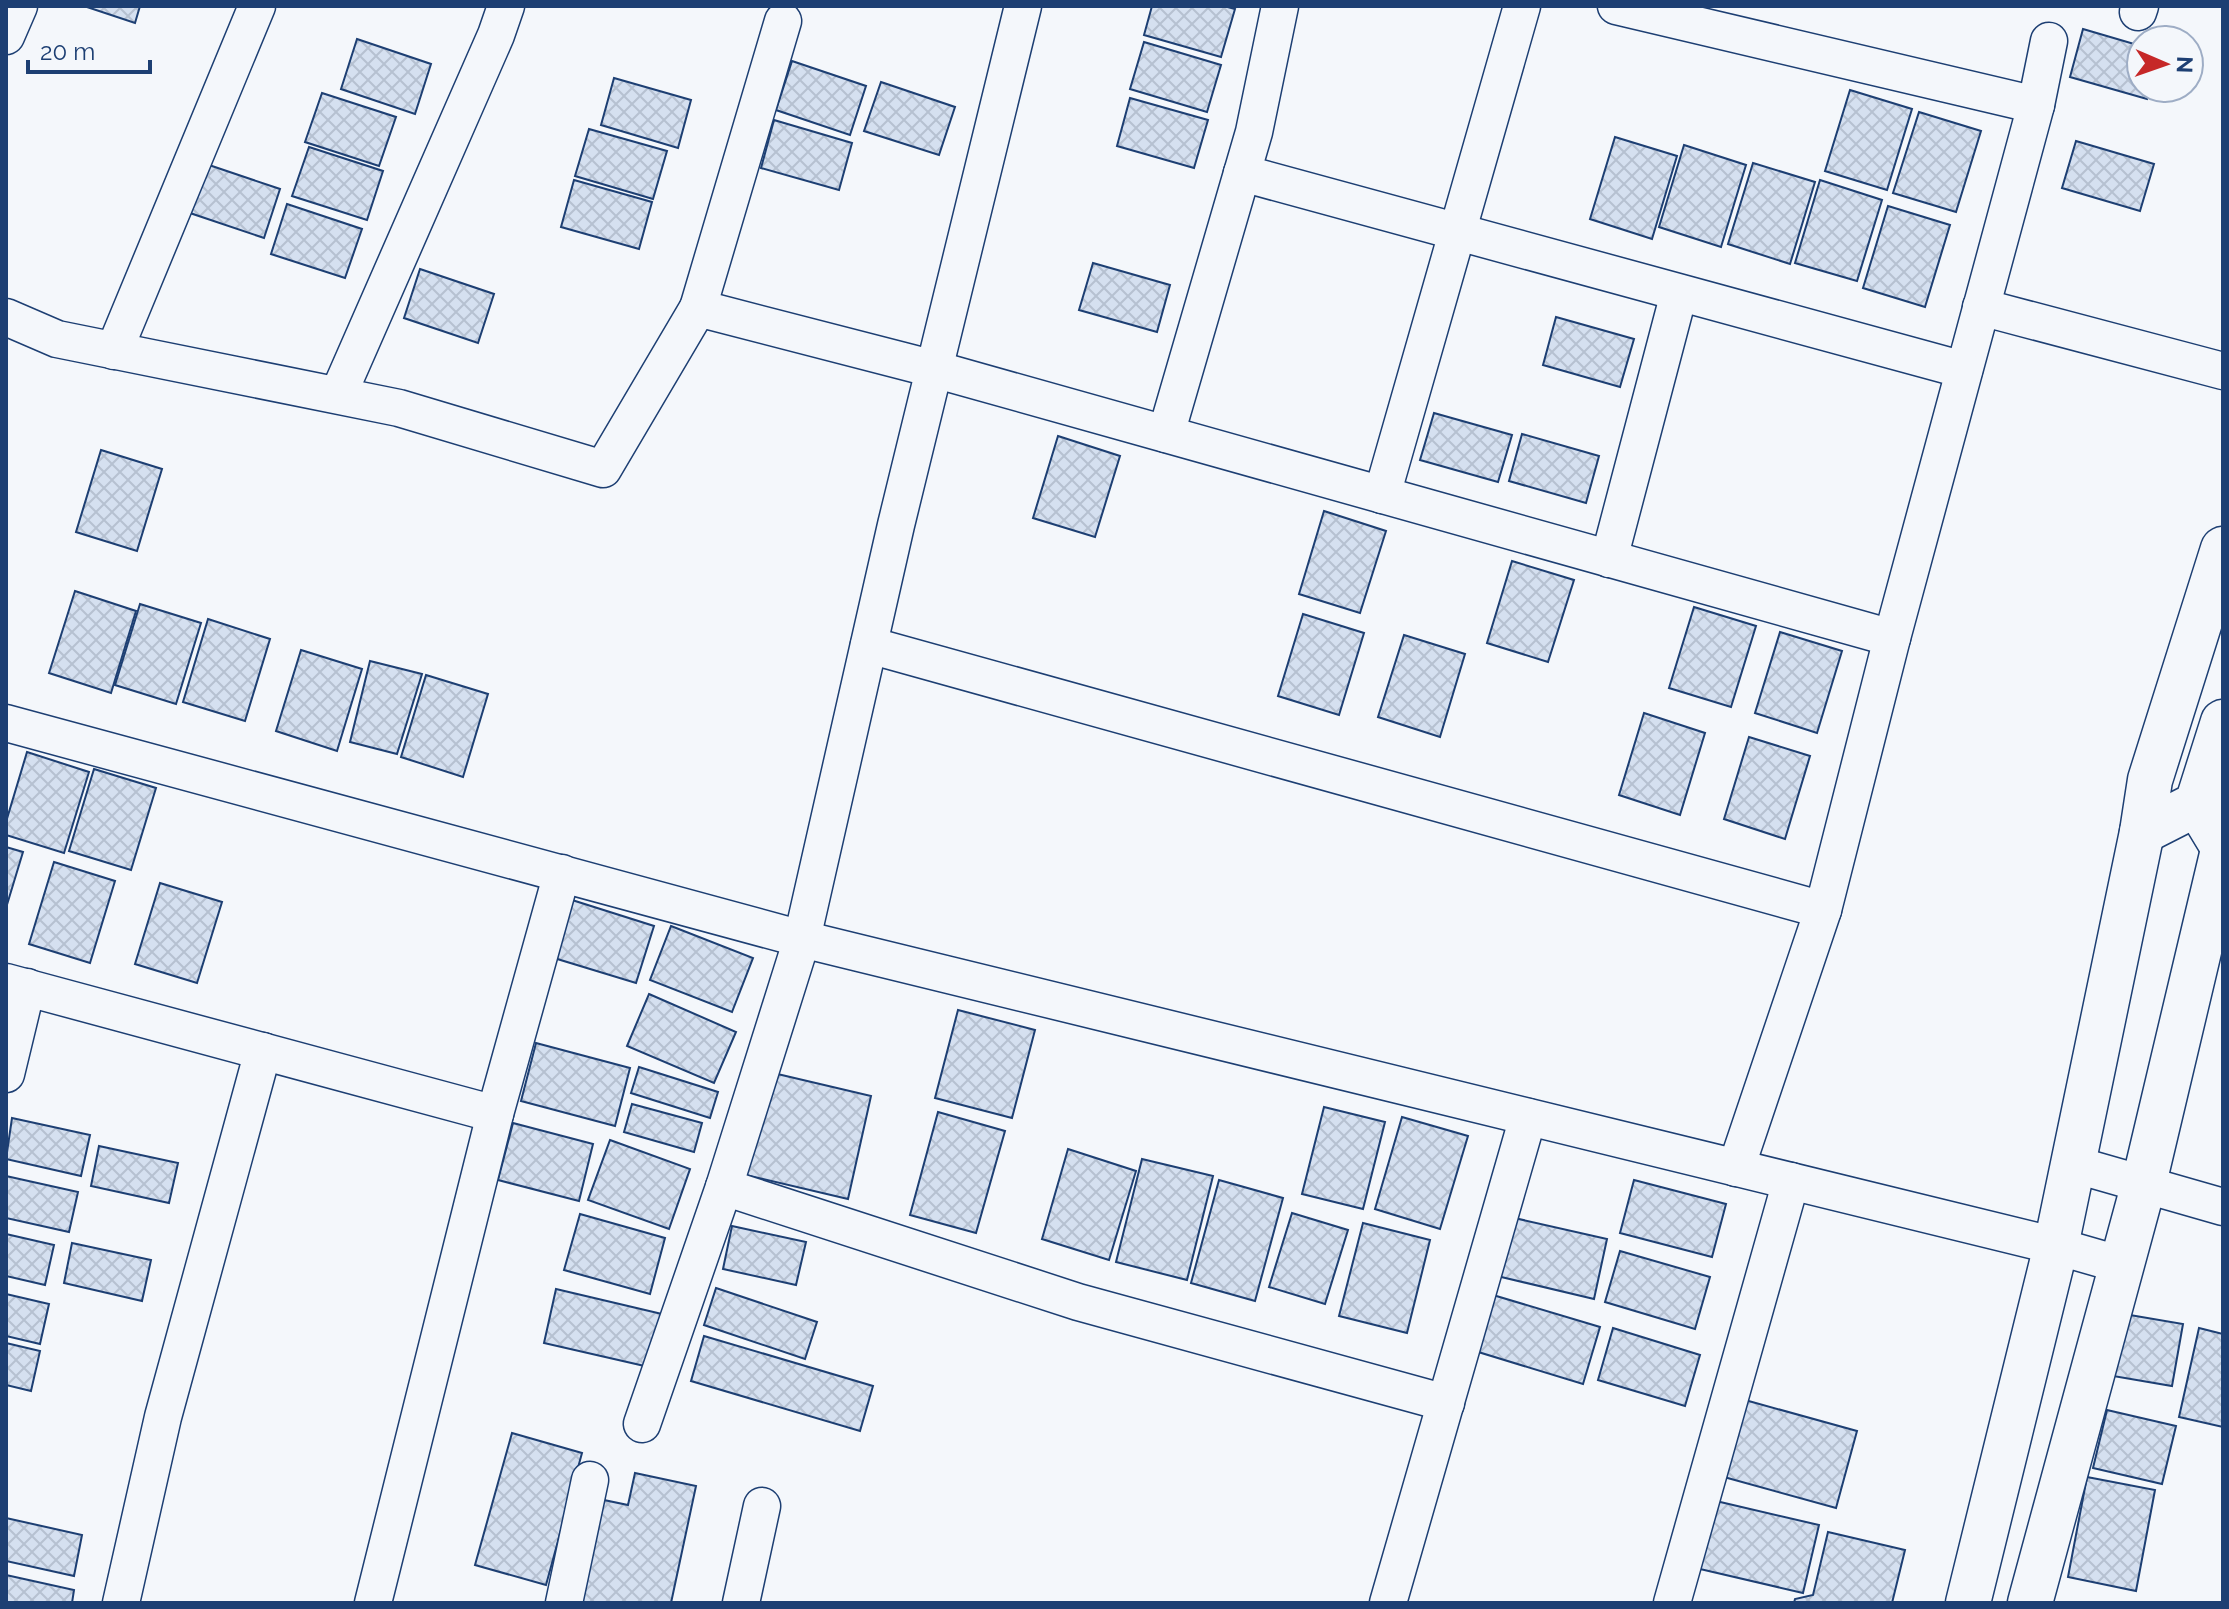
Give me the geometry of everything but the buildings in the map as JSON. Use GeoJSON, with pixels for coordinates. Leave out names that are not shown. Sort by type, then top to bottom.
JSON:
{"type":"FeatureCollection","features":[{"type":"Feature","properties":{"kind":"street"},"geometry":{"type":"LineString","coordinates":[[6,36],[19,6]]}},
{"type":"Feature","properties":{"kind":"street"},"geometry":{"type":"LineString","coordinates":[[114,351],[257,6]]}},
{"type":"Feature","properties":{"kind":"street"},"geometry":{"type":"LineString","coordinates":[[338,395],[490,50],[506,6]]}},
{"type":"Feature","properties":{"kind":"street"},"geometry":{"type":"LineString","coordinates":[[642,1424],[724,1187],[802,939],[934,369],[1023,6]]}},
{"type":"Feature","properties":{"kind":"street"},"geometry":{"type":"LineString","coordinates":[[1166,434],[1254,132],[1280,6]]}},
{"type":"Feature","properties":{"kind":"street"},"geometry":{"type":"LineString","coordinates":[[1382,495],[1522,6]]}},
{"type":"Feature","properties":{"kind":"street"},"geometry":{"type":"LineString","coordinates":[[1616,6],[2036,105]]}},
{"type":"Feature","properties":{"kind":"street"},"geometry":{"type":"LineString","coordinates":[[6,317],[57,339],[399,408],[603,469],[698,308],[783,21]]}},
{"type":"Feature","properties":{"kind":"street"},"geometry":{"type":"LineString","coordinates":[[1736,1168],[1823,910],[1892,638],[2036,105],[2049,41]]}},
{"type":"Feature","properties":{"kind":"street"},"geometry":{"type":"LineString","coordinates":[[1242,173],[1964,370]]}},
{"type":"Feature","properties":{"kind":"street"},"geometry":{"type":"LineString","coordinates":[[1609,559],[1679,293]]}},
{"type":"Feature","properties":{"kind":"street"},"geometry":{"type":"LineString","coordinates":[[1981,307],[2223,371]]}},
{"type":"Feature","properties":{"kind":"street"},"geometry":{"type":"LineString","coordinates":[[698,308],[934,369],[1892,638]]}},
{"type":"Feature","properties":{"kind":"street"},"geometry":{"type":"LineString","coordinates":[[1968,1603],[2056,1246],[2142,832],[2150,780],[2223,549]]}},
{"type":"Feature","properties":{"kind":"street"},"geometry":{"type":"LineString","coordinates":[[869,645],[1823,910]]}},
{"type":"Feature","properties":{"kind":"street"},"geometry":{"type":"LineString","coordinates":[[2142,832],[2201,791],[2223,722]]}},
{"type":"Feature","properties":{"kind":"street"},"geometry":{"type":"LineString","coordinates":[[6,723],[802,939],[2056,1246],[2122,1265]]}},
{"type":"Feature","properties":{"kind":"street"},"geometry":{"type":"LineString","coordinates":[[2030,1603],[2144,1183],[2223,849],[2201,791]]}},
{"type":"Feature","properties":{"kind":"street"},"geometry":{"type":"LineString","coordinates":[[373,1603],[495,1114],[562,873]]}},
{"type":"Feature","properties":{"kind":"street"},"geometry":{"type":"LineString","coordinates":[[6,1074],[17,984],[495,1114]]}},
{"type":"Feature","properties":{"kind":"street"},"geometry":{"type":"LineString","coordinates":[[121,1603],[163,1417],[263,1051]]}},
{"type":"Feature","properties":{"kind":"street"},"geometry":{"type":"LineString","coordinates":[[1388,1603],[1528,1117]]}},
{"type":"Feature","properties":{"kind":"street"},"geometry":{"type":"LineString","coordinates":[[2073,1164],[2223,1207]]}},
{"type":"Feature","properties":{"kind":"street"},"geometry":{"type":"LineString","coordinates":[[1672,1603],[1791,1181]]}},
{"type":"Feature","properties":{"kind":"street"},"geometry":{"type":"LineString","coordinates":[[724,1187],[1078,1302],[1446,1403]]}},
{"type":"Feature","properties":{"kind":"street"},"geometry":{"type":"LineString","coordinates":[[564,1603],[590,1480]]}},
{"type":"Feature","properties":{"kind":"street"},"geometry":{"type":"LineString","coordinates":[[741,1603],[762,1506]]}}]}
